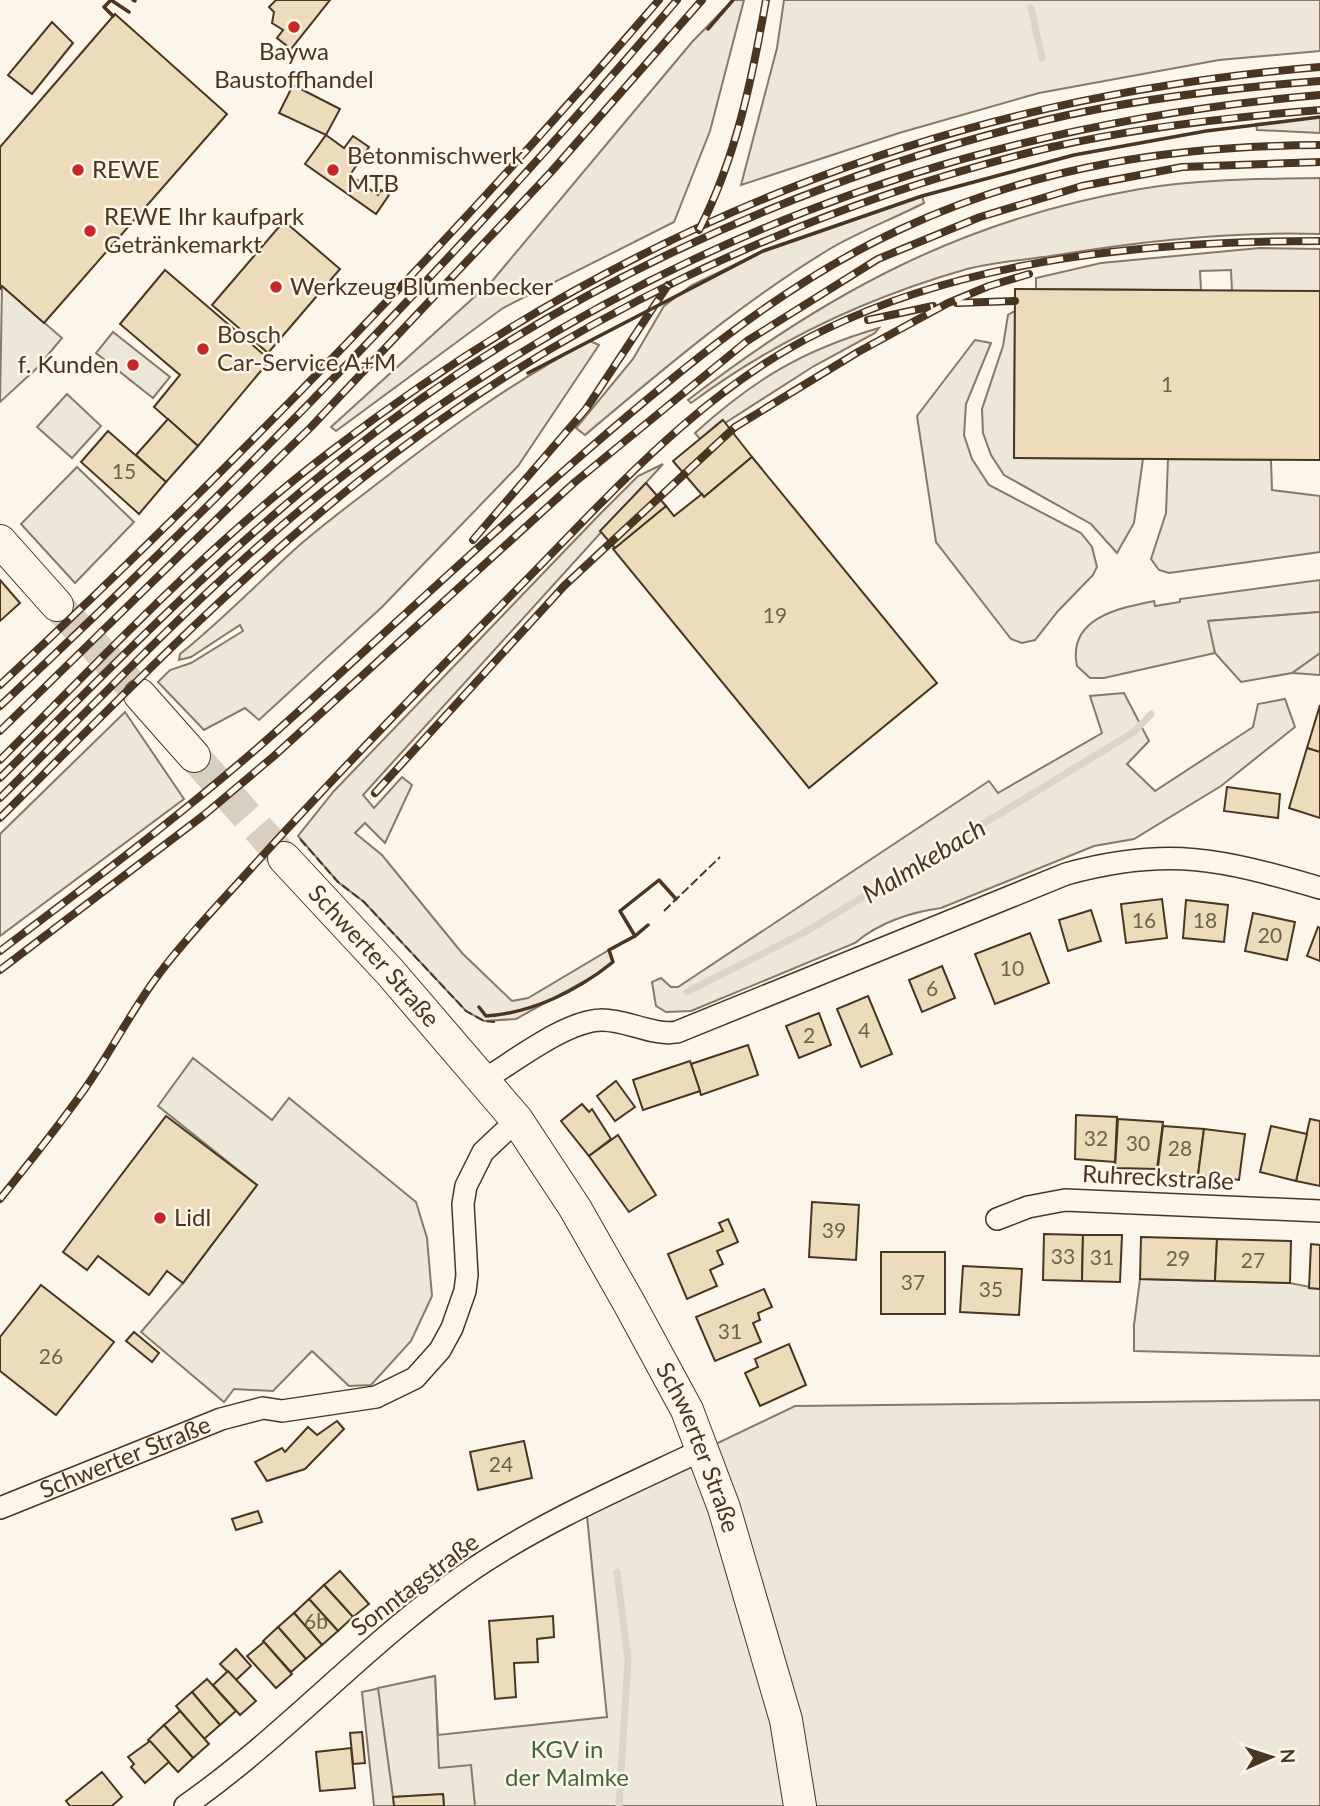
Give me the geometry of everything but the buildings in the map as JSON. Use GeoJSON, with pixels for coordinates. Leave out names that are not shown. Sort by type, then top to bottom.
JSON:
{"type":"FeatureCollection","features":[{"type":"Feature","properties":{"kind":"main road"},"geometry":{"type":"LineString","coordinates":[[0,541],[57,605]]}},
{"type":"Feature","properties":{"kind":"main road"},"geometry":{"type":"LineString","coordinates":[[140,695],[194,756]]}},
{"type":"Feature","properties":{"kind":"main road","name":"Schwerter Straße"},"geometry":{"type":"LineString","coordinates":[[284,858],[485,1079],[517,1120],[588,1230],[687,1410],[704,1449],[786,1720],[800,1806]]}},
{"type":"Feature","properties":{"kind":"street"},"geometry":{"type":"LineString","coordinates":[[485,1079],[582,1024],[603,1020],[666,1034],[677,1032],[1066,874],[1094,866],[1138,858],[1180,857],[1220,862],[1320,888]]}},
{"type":"Feature","properties":{"kind":"street","name":"Schwerter Straße"},"geometry":{"type":"LineString","coordinates":[[0,1508],[221,1419],[263,1408],[282,1411],[376,1397],[415,1378],[440,1350],[463,1299],[467,1275],[463,1219],[466,1186],[483,1152],[517,1120]]}},
{"type":"Feature","properties":{"kind":"street","name":"Ruhreckstraße"},"geometry":{"type":"LineString","coordinates":[[997,1219],[1028,1207],[1065,1200],[1320,1211]]}},
{"type":"Feature","properties":{"kind":"street","name":"Sonntagstraße"},"geometry":{"type":"LineString","coordinates":[[185,1806],[344,1672],[473,1569],[586,1506],[704,1449]]}},
{"type":"Feature","properties":{"kind":"green space"},"geometry":{"type":"Polygon","coordinates":[[[733,0],[744,0],[710,131],[674,222],[503,308],[336,431],[331,427],[493,280],[692,42],[733,0]]]}},
{"type":"Feature","properties":{"kind":"green space"},"geometry":{"type":"Polygon","coordinates":[[[784,0],[1320,0],[1320,51],[1219,60],[1039,93],[899,133],[741,185],[777,48],[784,0]]]}},
{"type":"Feature","properties":{"kind":"green space"},"geometry":{"type":"Polygon","coordinates":[[[1320,117],[1320,133],[1257,130],[1256,124],[1320,117]]]}},
{"type":"Feature","properties":{"kind":"green space"},"geometry":{"type":"Polygon","coordinates":[[[1320,178],[1320,234],[1185,238],[967,269],[894,293],[823,324],[755,360],[691,403],[688,400],[740,361],[846,294],[957,240],[1015,219],[1076,202],[1162,186],[1230,180],[1320,178]]]}},
{"type":"Feature","properties":{"kind":"green space"},"geometry":{"type":"Polygon","coordinates":[[[922,196],[924,203],[839,243],[764,292],[673,362],[585,435],[576,428],[633,359],[664,306],[692,285],[763,251],[922,196]]]}},
{"type":"Feature","properties":{"kind":"green space"},"geometry":{"type":"Polygon","coordinates":[[[1260,248],[1320,249],[1320,291],[1232,291],[1231,270],[1200,271],[1201,290],[1036,289],[1036,278],[1101,263],[1260,248]]]}},
{"type":"Feature","properties":{"kind":"green space"},"geometry":{"type":"Polygon","coordinates":[[[1015,311],[1014,458],[1143,459],[1134,523],[1117,553],[1091,524],[1004,475],[991,455],[983,433],[982,409],[1003,346],[1008,315],[1015,311]]]}},
{"type":"Feature","properties":{"kind":"green space"},"geometry":{"type":"Polygon","coordinates":[[[879,328],[875,333],[814,366],[725,423],[722,420],[700,439],[695,433],[738,397],[780,369],[826,346],[879,328]]]}},
{"type":"Feature","properties":{"kind":"green space"},"geometry":{"type":"Polygon","coordinates":[[[975,340],[991,343],[966,404],[964,435],[972,459],[989,485],[1081,533],[1092,547],[1097,567],[1093,575],[1058,611],[1035,640],[1022,643],[1011,639],[936,542],[917,416],[975,340]]]}},
{"type":"Feature","properties":{"kind":"green space"},"geometry":{"type":"Polygon","coordinates":[[[590,341],[599,345],[518,466],[382,607],[259,720],[245,708],[204,730],[158,682],[170,670],[191,663],[243,631],[240,625],[191,657],[179,660],[180,654],[326,523],[483,406],[590,341]]]}},
{"type":"Feature","properties":{"kind":"green space"},"geometry":{"type":"Polygon","coordinates":[[[1168,459],[1271,460],[1272,490],[1320,496],[1320,552],[1169,573],[1159,570],[1151,559],[1166,513],[1168,459]]]}},
{"type":"Feature","properties":{"kind":"green space"},"geometry":{"type":"Polygon","coordinates":[[[663,464],[363,795],[374,808],[402,777],[412,785],[385,843],[365,823],[355,833],[382,855],[462,953],[512,1001],[528,998],[609,950],[613,962],[601,972],[516,1019],[484,1021],[466,1011],[364,902],[338,882],[298,836],[334,791],[599,515],[638,476],[663,464]]]}},
{"type":"Feature","properties":{"kind":"green space"},"geometry":{"type":"Polygon","coordinates":[[[1320,580],[1320,612],[1209,621],[1215,653],[1104,678],[1090,678],[1077,666],[1076,650],[1080,637],[1088,626],[1099,618],[1126,607],[1154,601],[1155,606],[1180,602],[1180,599],[1320,580]]]}},
{"type":"Feature","properties":{"kind":"green space"},"geometry":{"type":"Polygon","coordinates":[[[1320,654],[1320,675],[1292,673],[1317,655],[1320,654]]]}},
{"type":"Feature","properties":{"kind":"green space"},"geometry":{"type":"Polygon","coordinates":[[[1124,693],[1149,741],[1127,764],[1155,791],[1253,727],[1258,704],[1285,699],[1295,727],[1221,786],[1134,839],[1094,846],[941,908],[895,920],[855,943],[691,1011],[666,1012],[656,1006],[652,982],[661,978],[671,987],[678,987],[989,781],[998,793],[1102,733],[1090,696],[1124,693]]]}},
{"type":"Feature","properties":{"kind":"green space"},"geometry":{"type":"Polygon","coordinates":[[[125,712],[184,799],[0,936],[0,834],[125,712]]]}},
{"type":"Feature","properties":{"kind":"green space","name":"KGV in der Malmke"},"geometry":{"type":"Polygon","coordinates":[[[1320,1400],[1320,1806],[374,1806],[362,1692],[435,1676],[438,1735],[607,1717],[586,1506],[795,1406],[1320,1400]]]}},
{"type":"Feature","properties":{"kind":"shaded area"},"geometry":{"type":"Polygon","coordinates":[[[2,286],[62,338],[37,368],[0,402],[2,286]]]}},
{"type":"Feature","properties":{"kind":"shaded area","name":"f. Kunden"},"geometry":{"type":"Polygon","coordinates":[[[113,332],[170,377],[153,398],[96,353],[113,332]]]}},
{"type":"Feature","properties":{"kind":"shaded area"},"geometry":{"type":"Polygon","coordinates":[[[67,394],[101,426],[72,458],[37,427],[67,394]]]}},
{"type":"Feature","properties":{"kind":"shaded area"},"geometry":{"type":"Polygon","coordinates":[[[77,467],[134,522],[75,583],[21,524],[77,467]]]}},
{"type":"Feature","properties":{"kind":"shaded area"},"geometry":{"type":"Polygon","coordinates":[[[1320,612],[1320,653],[1292,673],[1241,682],[1215,653],[1208,621],[1320,612]]]}},
{"type":"Feature","properties":{"kind":"shaded area"},"geometry":{"type":"Polygon","coordinates":[[[193,1058],[272,1120],[289,1098],[416,1202],[427,1238],[432,1296],[411,1341],[371,1385],[349,1386],[312,1351],[273,1391],[234,1389],[224,1402],[141,1332],[183,1283],[257,1185],[158,1106],[193,1058]]]}},
{"type":"Feature","properties":{"kind":"shaded area"},"geometry":{"type":"Polygon","coordinates":[[[1140,1279],[1290,1283],[1320,1289],[1320,1356],[1134,1351],[1134,1325],[1140,1279]]]}},
{"type":"Feature","properties":{"kind":"shaded area"},"geometry":{"type":"Polygon","coordinates":[[[435,1676],[439,1768],[471,1765],[475,1806],[444,1806],[443,1794],[393,1797],[378,1688],[435,1676]]]}},
{"type":"Feature","properties":{"kind":"waterway","name":"Malmkebach"},"geometry":{"type":"LineString","coordinates":[[1031,8],[1042,58]]}},
{"type":"Feature","properties":{"kind":"waterway","name":"Malmkebach"},"geometry":{"type":"LineString","coordinates":[[687,992],[807,931],[1134,732],[1151,714]]}},
{"type":"Feature","properties":{"kind":"waterway","name":"Malmkebach"},"geometry":{"type":"LineString","coordinates":[[617,1572],[628,1659],[619,1806]]}},
{"type":"Feature","properties":{"kind":"tunnel"},"geometry":{"type":"LineString","coordinates":[[57,605],[140,695]]}},
{"type":"Feature","properties":{"kind":"tunnel"},"geometry":{"type":"LineString","coordinates":[[194,756],[284,858]]}},
{"type":"Feature","properties":{"kind":"railway"},"geometry":{"type":"LineString","coordinates":[[0,685],[172,520],[339,352],[501,178],[659,0]]}},
{"type":"Feature","properties":{"kind":"railway"},"geometry":{"type":"LineString","coordinates":[[0,706],[177,537],[349,363],[516,184],[677,0]]}},
{"type":"Feature","properties":{"kind":"railway"},"geometry":{"type":"LineString","coordinates":[[0,731],[311,427],[551,172],[702,0]]}},
{"type":"Feature","properties":{"kind":"railway"},"geometry":{"type":"LineString","coordinates":[[699,230],[733,146],[755,59],[766,0]]}},
{"type":"Feature","properties":{"kind":"railway"},"geometry":{"type":"LineString","coordinates":[[0,760],[201,561],[331,451],[443,371],[558,300],[676,238],[797,186],[922,142],[1050,108],[1183,83],[1320,67]]}},
{"type":"Feature","properties":{"kind":"railway"},"geometry":{"type":"LineString","coordinates":[[0,778],[206,576],[337,462],[416,402],[498,348],[584,298],[672,252],[763,212],[856,176],[950,146],[1046,120],[1148,100],[1320,81]]}},
{"type":"Feature","properties":{"kind":"railway"},"geometry":{"type":"LineString","coordinates":[[0,798],[169,629],[302,508],[459,392],[572,323],[688,262],[807,211],[929,169],[1056,135],[1186,111],[1320,95]]}},
{"type":"Feature","properties":{"kind":"railway"},"geometry":{"type":"LineString","coordinates":[[0,818],[217,604],[355,484],[433,425],[514,371],[598,322],[685,277],[774,237],[865,202],[958,172],[1052,147],[1152,128],[1320,110]]}},
{"type":"Feature","properties":{"kind":"railway"},"geometry":{"type":"LineString","coordinates":[[0,951],[227,774],[547,486],[657,391],[734,330],[815,275],[901,229],[952,207],[1054,175],[1158,155],[1265,146],[1320,145]]}},
{"type":"Feature","properties":{"kind":"railway"},"geometry":{"type":"LineString","coordinates":[[0,970],[204,815],[274,756],[575,482],[747,341],[878,259],[980,217],[1082,186],[1182,167],[1320,162]]}},
{"type":"Feature","properties":{"kind":"railway"},"geometry":{"type":"LineString","coordinates":[[0,1199],[84,1090],[159,974],[206,918],[356,755],[596,508],[666,440],[741,380],[781,353],[824,330],[882,305],[942,285],[1003,270],[1130,250],[1320,241]]}},
{"type":"Feature","properties":{"kind":"railway"},"geometry":{"type":"LineString","coordinates":[[375,793],[564,586],[735,427],[858,352],[948,303],[989,286],[1029,274]]}},
{"type":"Feature","properties":{"kind":"railway"},"geometry":{"type":"LineString","coordinates":[[473,540],[586,409],[668,285]]}},
{"type":"Feature","properties":{"kind":"railway"},"geometry":{"type":"LineString","coordinates":[[957,303],[1015,301]]}},
{"type":"Feature","properties":{"kind":"railway"},"geometry":{"type":"LineString","coordinates":[[868,320],[933,306]]}},
{"type":"Feature","properties":{"kind":"fence"},"geometry":{"type":"LineString","coordinates":[[300,839],[338,882],[364,902],[466,1011],[484,1021],[495,1022]]}},
{"type":"Feature","properties":{"kind":"fence"},"geometry":{"type":"LineString","coordinates":[[664,911],[720,857]]}},
{"type":"Feature","properties":{"kind":"wall"},"geometry":{"type":"LineString","coordinates":[[111,0],[104,7],[113,16]]}},
{"type":"Feature","properties":{"kind":"wall"},"geometry":{"type":"LineString","coordinates":[[111,0],[129,12]]}},
{"type":"Feature","properties":{"kind":"wall"},"geometry":{"type":"LineString","coordinates":[[708,29],[733,0]]}},
{"type":"Feature","properties":{"kind":"wall"},"geometry":{"type":"LineString","coordinates":[[528,373],[763,251],[922,196],[1074,155],[1206,131],[1320,117]]}},
{"type":"Feature","properties":{"kind":"wall"},"geometry":{"type":"LineString","coordinates":[[635,936],[620,911],[659,880],[676,899]]}},
{"type":"Feature","properties":{"kind":"wall"},"geometry":{"type":"LineString","coordinates":[[479,1007],[486,1016],[520,1010],[553,999],[599,973],[613,962],[609,950],[635,936],[648,925]]}},
{"type":"Feature","properties":{"kind":"place","name":"Baywa Baustoffhandel"},"geometry":{"type":"Point","coordinates":[294,27]}},
{"type":"Feature","properties":{"kind":"place","name":"REWE"},"geometry":{"type":"Point","coordinates":[78,170]}},
{"type":"Feature","properties":{"kind":"place","name":"Betonmischwerk MTB"},"geometry":{"type":"Point","coordinates":[333,170]}},
{"type":"Feature","properties":{"kind":"place","name":"REWE Ihr kaufpark Getränkemarkt"},"geometry":{"type":"Point","coordinates":[90,231]}},
{"type":"Feature","properties":{"kind":"place","name":"Werkzeug Blumenbecker"},"geometry":{"type":"Point","coordinates":[276,287]}},
{"type":"Feature","properties":{"kind":"place","name":"Bosch Car-Service A+M"},"geometry":{"type":"Point","coordinates":[203,349]}},
{"type":"Feature","properties":{"kind":"place","name":"f. Kunden"},"geometry":{"type":"Point","coordinates":[133,365]}},
{"type":"Feature","properties":{"kind":"place","name":"Lidl"},"geometry":{"type":"Point","coordinates":[160,1218]}}]}
